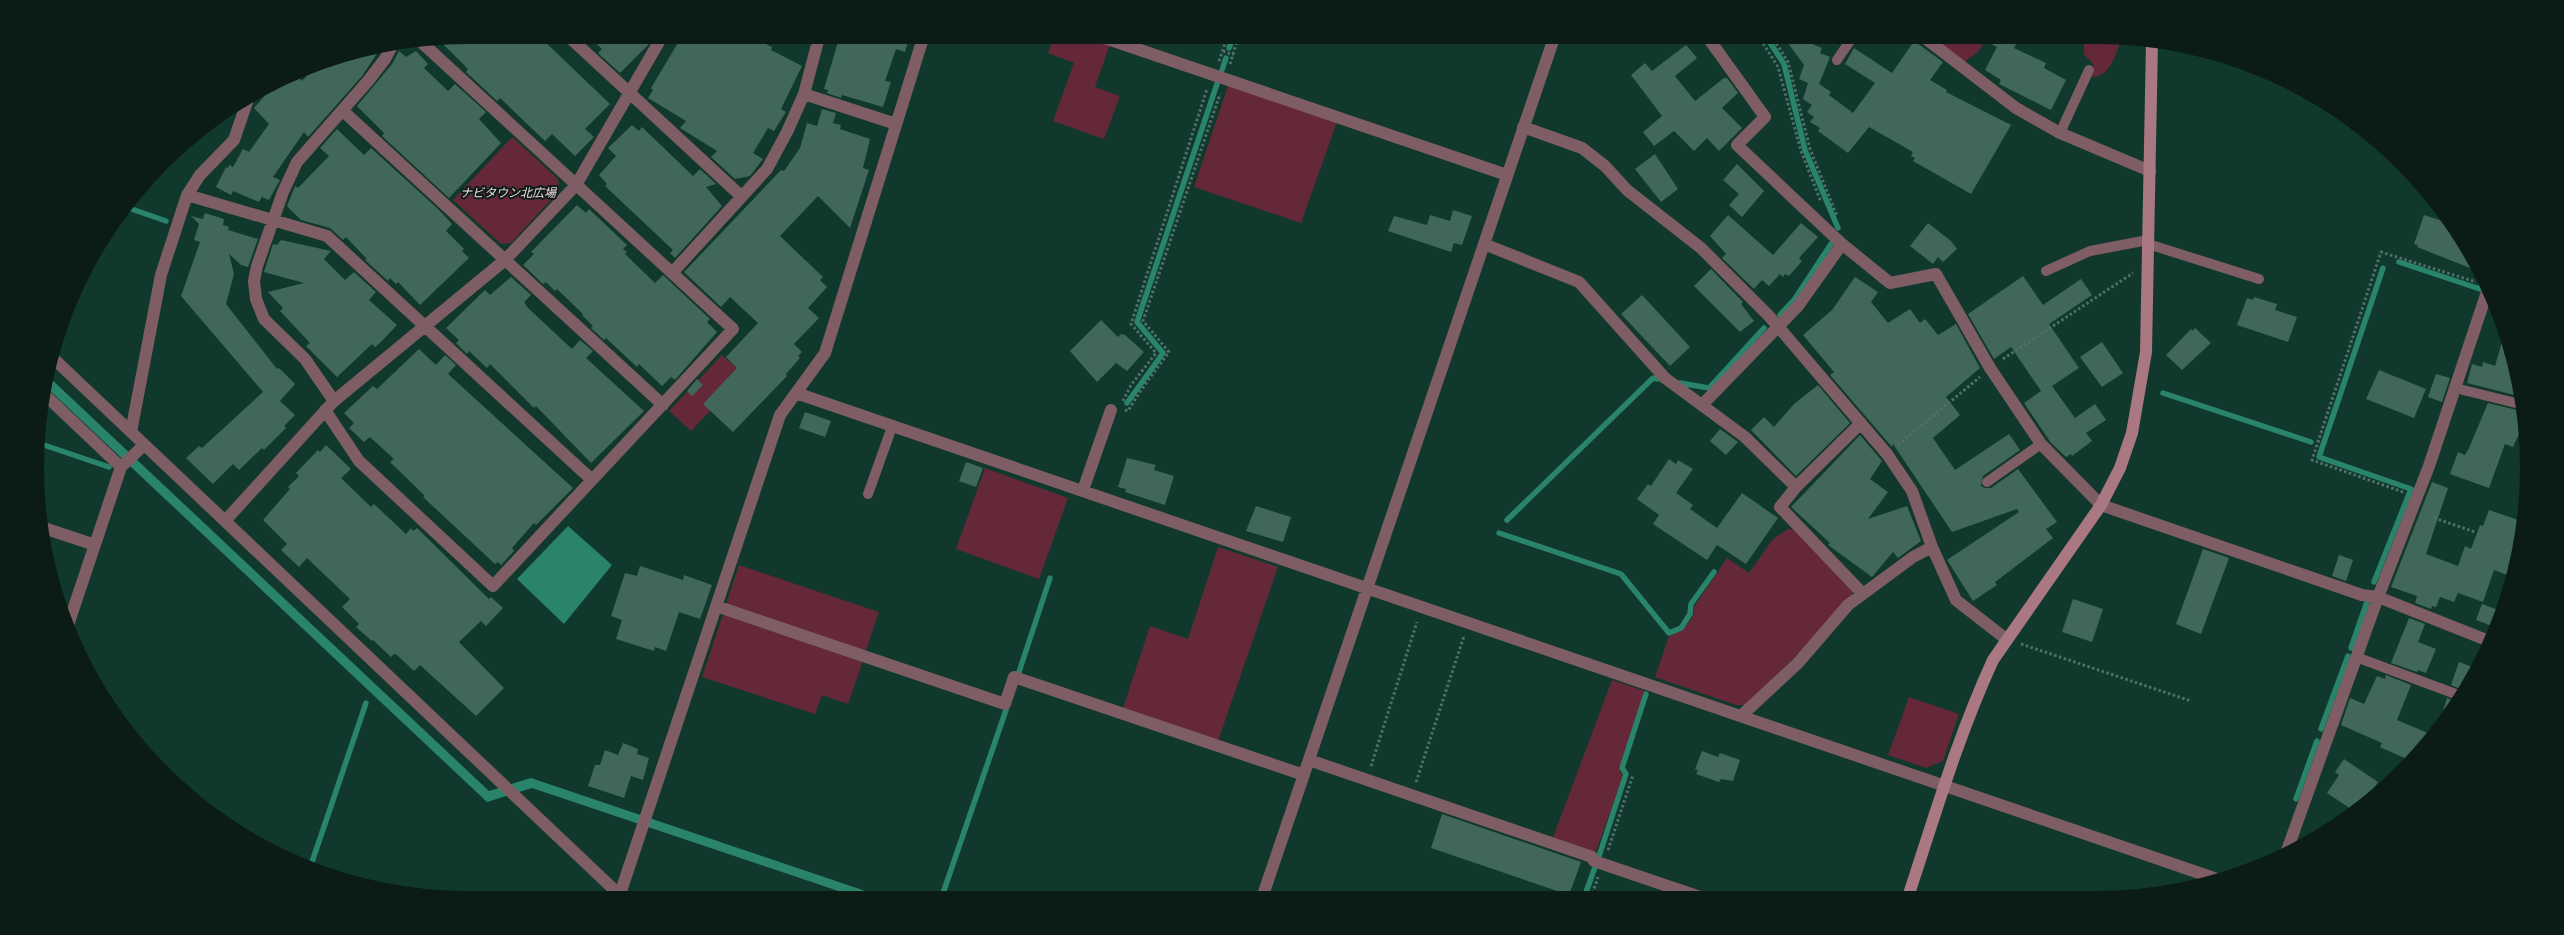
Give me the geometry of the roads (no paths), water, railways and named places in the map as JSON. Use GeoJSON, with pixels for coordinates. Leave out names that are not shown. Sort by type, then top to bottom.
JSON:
{"type":"FeatureCollection","features":[{"type":"Feature","properties":{"kind":"street"},"geometry":{"type":"LineString","coordinates":[[577,44],[741,196]]}},
{"type":"Feature","properties":{"kind":"street"},"geometry":{"type":"LineString","coordinates":[[225,521],[330,405],[505,260],[576,185],[658,44]]}},
{"type":"Feature","properties":{"kind":"street"},"geometry":{"type":"LineString","coordinates":[[672,273],[767,168],[788,132],[804,94],[817,44]]}},
{"type":"Feature","properties":{"kind":"street"},"geometry":{"type":"LineString","coordinates":[[623,891],[647,812],[780,415],[825,353],[921,44]]}},
{"type":"Feature","properties":{"kind":"street"},"geometry":{"type":"LineString","coordinates":[[1123,44],[1507,175]]}},
{"type":"Feature","properties":{"kind":"street"},"geometry":{"type":"LineString","coordinates":[[1265,891],[1552,44]]}},
{"type":"Feature","properties":{"kind":"street"},"geometry":{"type":"LineString","coordinates":[[1712,44],[1765,117],[1738,145],[1842,244],[1890,283],[1936,274],[1990,368],[2041,444],[2101,505],[2362,595],[2378,597],[2484,640]]}},
{"type":"Feature","properties":{"kind":"street"},"geometry":{"type":"LineString","coordinates":[[1933,44],[2016,108],[2060,133],[2150,171]]}},
{"type":"Feature","properties":{"kind":"street"},"geometry":{"type":"LineString","coordinates":[[389,51],[343,111],[297,162],[283,192],[257,266],[254,281],[256,299],[264,318],[305,359],[359,461],[494,586],[733,329],[426,46]]}},
{"type":"Feature","properties":{"kind":"street"},"geometry":{"type":"LineString","coordinates":[[1910,891],[1945,786],[1982,685],[2006,639],[2101,505],[2120,468],[2132,433],[2146,352],[2152,47]]}},
{"type":"Feature","properties":{"kind":"street"},"geometry":{"type":"LineString","coordinates":[[804,94],[896,124]]}},
{"type":"Feature","properties":{"kind":"street"},"geometry":{"type":"LineString","coordinates":[[131,432],[161,275],[187,195],[200,174],[234,140],[245,107]]}},
{"type":"Feature","properties":{"kind":"street"},"geometry":{"type":"LineString","coordinates":[[343,111],[663,405]]}},
{"type":"Feature","properties":{"kind":"street"},"geometry":{"type":"LineString","coordinates":[[1524,128],[1582,148],[1605,166],[1627,190],[1701,248],[1779,327],[1887,454],[1912,491],[1932,547],[1956,600],[2006,639]]}},
{"type":"Feature","properties":{"kind":"street"},"geometry":{"type":"LineString","coordinates":[[187,195],[327,236],[592,480]]}},
{"type":"Feature","properties":{"kind":"street"},"geometry":{"type":"LineString","coordinates":[[1484,244],[1579,282],[1665,378],[1745,437],[1796,487]]}},
{"type":"Feature","properties":{"kind":"street"},"geometry":{"type":"LineString","coordinates":[[1702,405],[1798,306],[1842,244]]}},
{"type":"Feature","properties":{"kind":"street"},"geometry":{"type":"LineString","coordinates":[[2289,845],[2378,597],[2429,466],[2485,298]]}},
{"type":"Feature","properties":{"kind":"street"},"geometry":{"type":"LineString","coordinates":[[57,362],[131,432],[140,448],[225,521],[614,891]]}},
{"type":"Feature","properties":{"kind":"street"},"geometry":{"type":"LineString","coordinates":[[796,393],[2209,876]]}},
{"type":"Feature","properties":{"kind":"street"},"geometry":{"type":"LineString","coordinates":[[49,399],[123,466]]}},
{"type":"Feature","properties":{"kind":"street"},"geometry":{"type":"LineString","coordinates":[[1083,490],[1111,410]]}},
{"type":"Feature","properties":{"kind":"street"},"geometry":{"type":"LineString","coordinates":[[1861,423],[1796,487],[1780,507],[1863,594]]}},
{"type":"Feature","properties":{"kind":"street"},"geometry":{"type":"LineString","coordinates":[[71,617],[123,466],[140,448]]}},
{"type":"Feature","properties":{"kind":"street"},"geometry":{"type":"LineString","coordinates":[[48,529],[95,545]]}},
{"type":"Feature","properties":{"kind":"street"},"geometry":{"type":"LineString","coordinates":[[1741,716],[1798,663],[1848,605],[1913,557],[1932,547]]}},
{"type":"Feature","properties":{"kind":"street"},"geometry":{"type":"LineString","coordinates":[[716,606],[1005,704],[1014,677],[1304,774]]}},
{"type":"Feature","properties":{"kind":"street"},"geometry":{"type":"LineString","coordinates":[[1309,760],[1592,857],[1594,861],[1682,891]]}},
{"type":"Feature","properties":{"kind":"lane"},"geometry":{"type":"LineString","coordinates":[[1837,60],[1848,44]]}},
{"type":"Feature","properties":{"kind":"lane"},"geometry":{"type":"LineString","coordinates":[[2060,133],[2089,70]]}},
{"type":"Feature","properties":{"kind":"lane"},"geometry":{"type":"LineString","coordinates":[[2046,271],[2090,252],[2148,242],[2259,279]]}},
{"type":"Feature","properties":{"kind":"lane"},"geometry":{"type":"LineString","coordinates":[[2455,388],[2515,403]]}},
{"type":"Feature","properties":{"kind":"lane"},"geometry":{"type":"LineString","coordinates":[[868,494],[892,426]]}},
{"type":"Feature","properties":{"kind":"lane"},"geometry":{"type":"LineString","coordinates":[[1987,482],[2041,444]]}},
{"type":"Feature","properties":{"kind":"lane"},"geometry":{"type":"LineString","coordinates":[[2356,657],[2454,694]]}},
{"type":"Feature","properties":{"kind":"waterway"},"geometry":{"type":"LineString","coordinates":[[1229,48],[1231,44]]}},
{"type":"Feature","properties":{"kind":"waterway"},"geometry":{"type":"LineString","coordinates":[[1771,44],[1784,64],[1805,150],[1838,228]]}},
{"type":"Feature","properties":{"kind":"waterway"},"geometry":{"type":"LineString","coordinates":[[1222,70],[1226,58]]}},
{"type":"Feature","properties":{"kind":"waterway"},"geometry":{"type":"LineString","coordinates":[[1127,403],[1163,353],[1137,322],[1218,81]]}},
{"type":"Feature","properties":{"kind":"waterway"},"geometry":{"type":"LineString","coordinates":[[132,209],[166,221]]}},
{"type":"Feature","properties":{"kind":"waterway"},"geometry":{"type":"LineString","coordinates":[[1780,315],[1794,300],[1831,244]]}},
{"type":"Feature","properties":{"kind":"waterway"},"geometry":{"type":"LineString","coordinates":[[2399,262],[2480,288]]}},
{"type":"Feature","properties":{"kind":"waterway"},"geometry":{"type":"LineString","coordinates":[[2374,582],[2411,489],[2319,457],[2383,268]]}},
{"type":"Feature","properties":{"kind":"waterway"},"geometry":{"type":"LineString","coordinates":[[1680,383],[1709,388],[1764,328]]}},
{"type":"Feature","properties":{"kind":"waterway"},"geometry":{"type":"LineString","coordinates":[[1507,520],[1653,378],[1658,379]]}},
{"type":"Feature","properties":{"kind":"waterway"},"geometry":{"type":"LineString","coordinates":[[2163,393],[2311,442]]}},
{"type":"Feature","properties":{"kind":"waterway"},"geometry":{"type":"LineString","coordinates":[[45,445],[109,467]]}},
{"type":"Feature","properties":{"kind":"waterway"},"geometry":{"type":"LineString","coordinates":[[1499,533],[1621,574],[1669,633],[1681,628],[1690,614],[1691,604],[1714,572]]}},
{"type":"Feature","properties":{"kind":"waterway"},"geometry":{"type":"LineString","coordinates":[[1019,672],[1050,578]]}},
{"type":"Feature","properties":{"kind":"waterway"},"geometry":{"type":"LineString","coordinates":[[2351,648],[2367,602]]}},
{"type":"Feature","properties":{"kind":"waterway"},"geometry":{"type":"LineString","coordinates":[[2321,729],[2348,656]]}},
{"type":"Feature","properties":{"kind":"waterway"},"geometry":{"type":"LineString","coordinates":[[1599,856],[1626,774],[1622,768],[1646,694]]}},
{"type":"Feature","properties":{"kind":"waterway"},"geometry":{"type":"LineString","coordinates":[[312,862],[366,703]]}},
{"type":"Feature","properties":{"kind":"waterway"},"geometry":{"type":"LineString","coordinates":[[944,891],[1006,710]]}},
{"type":"Feature","properties":{"kind":"waterway"},"geometry":{"type":"LineString","coordinates":[[2296,799],[2317,741]]}},
{"type":"Feature","properties":{"kind":"waterway"},"geometry":{"type":"LineString","coordinates":[[1586,891],[1595,867]]}},
{"type":"Feature","properties":{"kind":"park label","name":"ナビタウン北広場"},"geometry":{"type":"Point","coordinates":[508,193]}}]}
